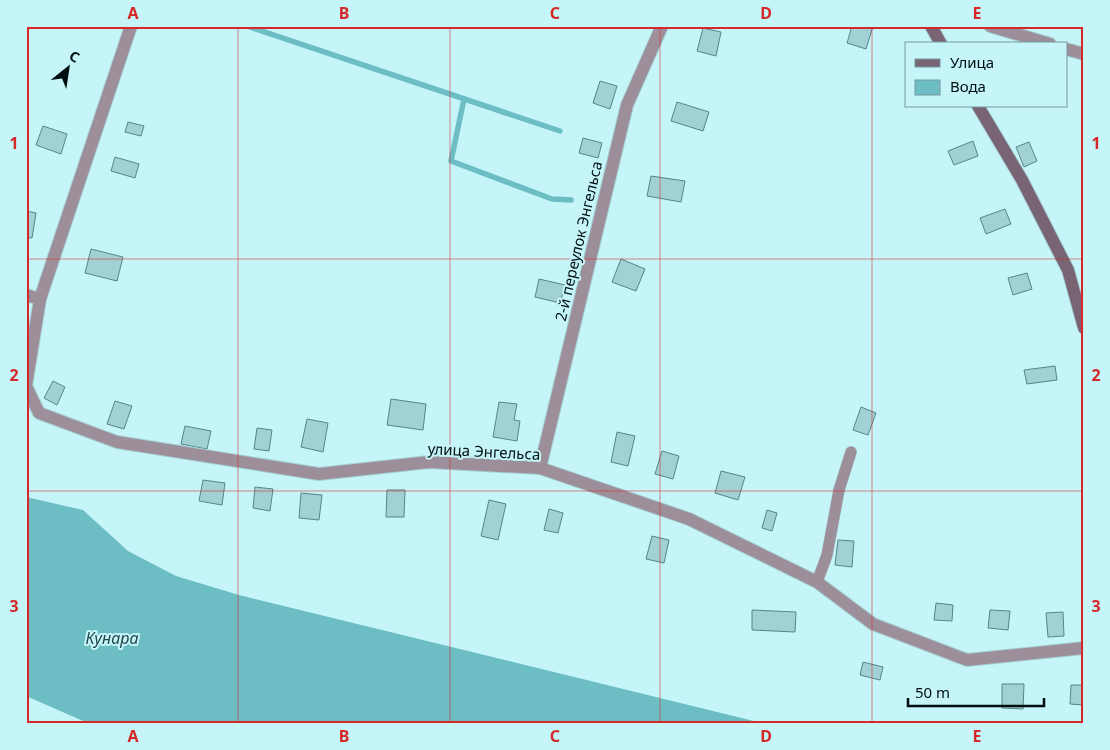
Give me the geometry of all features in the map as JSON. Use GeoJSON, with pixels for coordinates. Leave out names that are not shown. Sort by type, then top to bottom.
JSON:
{"type":"FeatureCollection","features":[{"type":"Feature","properties":{"kind":"street","name":"улица Энгельса"},"geometry":{"type":"LineString","coordinates":[[130,26],[40,299],[26,386],[39,413],[118,442],[318,474],[429,462],[540,468],[689,519],[816,582],[873,624],[967,660],[1084,648]]}},
{"type":"Feature","properties":{"kind":"street","name":"2-й переулок Энгельса"},"geometry":{"type":"LineString","coordinates":[[540,468],[627,105],[662,26]]}},
{"type":"Feature","properties":{"kind":"street"},"geometry":{"type":"LineString","coordinates":[[931,26],[940,42]]}},
{"type":"Feature","properties":{"kind":"street"},"geometry":{"type":"LineString","coordinates":[[990,26],[1043,42]]}},
{"type":"Feature","properties":{"kind":"street"},"geometry":{"type":"LineString","coordinates":[[1068,50],[1084,54]]}},
{"type":"Feature","properties":{"kind":"street"},"geometry":{"type":"LineString","coordinates":[[979,108],[1022,180],[1068,270],[1084,328]]}},
{"type":"Feature","properties":{"kind":"street"},"geometry":{"type":"LineString","coordinates":[[26,295],[40,299]]}},
{"type":"Feature","properties":{"kind":"lane"},"geometry":{"type":"LineString","coordinates":[[816,582],[827,555],[839,490],[851,452]]}},
{"type":"Feature","properties":{"kind":"water","name":"Кунара"},"geometry":{"type":"Polygon","coordinates":[[[26,497],[83,510],[128,551],[176,576],[239,595],[766,724],[90,724],[26,696],[26,497]]]}},
{"type":"Feature","properties":{"kind":"building"},"geometry":{"type":"Polygon","coordinates":[[[852,26],[873,26],[866,49],[847,43],[852,26]]]}},
{"type":"Feature","properties":{"kind":"building"},"geometry":{"type":"Polygon","coordinates":[[[703,28],[721,32],[716,56],[697,51],[703,28]]]}},
{"type":"Feature","properties":{"kind":"building"},"geometry":{"type":"Polygon","coordinates":[[[600,81],[617,86],[610,109],[593,103],[600,81]]]}},
{"type":"Feature","properties":{"kind":"building"},"geometry":{"type":"Polygon","coordinates":[[[677,102],[709,112],[703,131],[671,121],[677,102]]]}},
{"type":"Feature","properties":{"kind":"building"},"geometry":{"type":"Polygon","coordinates":[[[128,122],[144,126],[141,136],[125,132],[128,122]]]}},
{"type":"Feature","properties":{"kind":"building"},"geometry":{"type":"Polygon","coordinates":[[[43,126],[67,134],[61,154],[36,145],[43,126]]]}},
{"type":"Feature","properties":{"kind":"building"},"geometry":{"type":"Polygon","coordinates":[[[583,138],[602,143],[598,158],[579,153],[583,138]]]}},
{"type":"Feature","properties":{"kind":"building"},"geometry":{"type":"Polygon","coordinates":[[[973,141],[978,156],[954,165],[948,151],[973,141]]]}},
{"type":"Feature","properties":{"kind":"building"},"geometry":{"type":"Polygon","coordinates":[[[1029,142],[1037,161],[1024,167],[1016,147],[1029,142]]]}},
{"type":"Feature","properties":{"kind":"building"},"geometry":{"type":"Polygon","coordinates":[[[115,157],[139,164],[135,178],[111,171],[115,157]]]}},
{"type":"Feature","properties":{"kind":"building"},"geometry":{"type":"Polygon","coordinates":[[[651,176],[685,181],[681,202],[647,196],[651,176]]]}},
{"type":"Feature","properties":{"kind":"building"},"geometry":{"type":"Polygon","coordinates":[[[1005,209],[1011,224],[986,234],[980,218],[1005,209]]]}},
{"type":"Feature","properties":{"kind":"building"},"geometry":{"type":"Polygon","coordinates":[[[26,211],[36,213],[32,238],[26,237],[26,211]]]}},
{"type":"Feature","properties":{"kind":"building"},"geometry":{"type":"Polygon","coordinates":[[[91,249],[123,257],[117,281],[85,273],[91,249]]]}},
{"type":"Feature","properties":{"kind":"building"},"geometry":{"type":"Polygon","coordinates":[[[621,259],[645,269],[636,291],[612,282],[621,259]]]}},
{"type":"Feature","properties":{"kind":"building"},"geometry":{"type":"Polygon","coordinates":[[[1027,273],[1032,289],[1013,295],[1008,278],[1027,273]]]}},
{"type":"Feature","properties":{"kind":"building"},"geometry":{"type":"Polygon","coordinates":[[[539,279],[565,285],[560,303],[535,297],[539,279]]]}},
{"type":"Feature","properties":{"kind":"building"},"geometry":{"type":"Polygon","coordinates":[[[1055,366],[1057,380],[1027,384],[1024,370],[1055,366]]]}},
{"type":"Feature","properties":{"kind":"building"},"geometry":{"type":"Polygon","coordinates":[[[53,381],[65,387],[57,405],[44,398],[53,381]]]}},
{"type":"Feature","properties":{"kind":"building"},"geometry":{"type":"Polygon","coordinates":[[[391,399],[426,404],[423,430],[387,425],[391,399]]]}},
{"type":"Feature","properties":{"kind":"building"},"geometry":{"type":"Polygon","coordinates":[[[115,401],[132,406],[124,429],[107,424],[115,401]]]}},
{"type":"Feature","properties":{"kind":"building"},"geometry":{"type":"Polygon","coordinates":[[[499,402],[517,404],[514,420],[520,421],[517,441],[493,437],[499,402]]]}},
{"type":"Feature","properties":{"kind":"building"},"geometry":{"type":"Polygon","coordinates":[[[861,407],[876,413],[868,435],[853,430],[861,407]]]}},
{"type":"Feature","properties":{"kind":"building"},"geometry":{"type":"Polygon","coordinates":[[[307,419],[328,423],[323,452],[301,447],[307,419]]]}},
{"type":"Feature","properties":{"kind":"building"},"geometry":{"type":"Polygon","coordinates":[[[185,426],[211,431],[207,449],[181,444],[185,426]]]}},
{"type":"Feature","properties":{"kind":"building"},"geometry":{"type":"Polygon","coordinates":[[[257,428],[272,430],[269,451],[254,449],[257,428]]]}},
{"type":"Feature","properties":{"kind":"building"},"geometry":{"type":"Polygon","coordinates":[[[617,432],[635,436],[628,466],[611,462],[617,432]]]}},
{"type":"Feature","properties":{"kind":"building"},"geometry":{"type":"Polygon","coordinates":[[[662,451],[679,456],[673,479],[655,474],[662,451]]]}},
{"type":"Feature","properties":{"kind":"building"},"geometry":{"type":"Polygon","coordinates":[[[721,471],[745,477],[738,500],[715,493],[721,471]]]}},
{"type":"Feature","properties":{"kind":"building"},"geometry":{"type":"Polygon","coordinates":[[[203,480],[225,483],[222,505],[199,501],[203,480]]]}},
{"type":"Feature","properties":{"kind":"building"},"geometry":{"type":"Polygon","coordinates":[[[255,487],[273,489],[270,511],[253,508],[255,487]]]}},
{"type":"Feature","properties":{"kind":"building"},"geometry":{"type":"Polygon","coordinates":[[[387,490],[405,490],[404,517],[386,517],[387,490]]]}},
{"type":"Feature","properties":{"kind":"building"},"geometry":{"type":"Polygon","coordinates":[[[301,493],[322,495],[319,520],[299,518],[301,493]]]}},
{"type":"Feature","properties":{"kind":"building"},"geometry":{"type":"Polygon","coordinates":[[[489,500],[506,504],[498,540],[481,536],[489,500]]]}},
{"type":"Feature","properties":{"kind":"building"},"geometry":{"type":"Polygon","coordinates":[[[549,509],[563,513],[558,533],[544,530],[549,509]]]}},
{"type":"Feature","properties":{"kind":"building"},"geometry":{"type":"Polygon","coordinates":[[[767,510],[777,513],[772,531],[762,528],[767,510]]]}},
{"type":"Feature","properties":{"kind":"building"},"geometry":{"type":"Polygon","coordinates":[[[652,536],[669,540],[664,563],[646,559],[652,536]]]}},
{"type":"Feature","properties":{"kind":"building"},"geometry":{"type":"Polygon","coordinates":[[[838,540],[854,541],[852,567],[835,565],[838,540]]]}},
{"type":"Feature","properties":{"kind":"building"},"geometry":{"type":"Polygon","coordinates":[[[936,603],[953,605],[952,621],[934,620],[936,603]]]}},
{"type":"Feature","properties":{"kind":"building"},"geometry":{"type":"Polygon","coordinates":[[[752,610],[796,612],[795,632],[752,630],[752,610]]]}},
{"type":"Feature","properties":{"kind":"building"},"geometry":{"type":"Polygon","coordinates":[[[990,610],[1010,611],[1008,630],[988,628],[990,610]]]}},
{"type":"Feature","properties":{"kind":"building"},"geometry":{"type":"Polygon","coordinates":[[[1063,612],[1064,636],[1048,637],[1046,613],[1063,612]]]}},
{"type":"Feature","properties":{"kind":"building"},"geometry":{"type":"Polygon","coordinates":[[[863,662],[883,667],[880,680],[860,675],[863,662]]]}},
{"type":"Feature","properties":{"kind":"building"},"geometry":{"type":"Polygon","coordinates":[[[1002,684],[1024,684],[1023,709],[1002,708],[1002,684]]]}},
{"type":"Feature","properties":{"kind":"building"},"geometry":{"type":"Polygon","coordinates":[[[1071,685],[1084,685],[1084,705],[1070,704],[1071,685]]]}},
{"type":"Feature","properties":{"kind":"waterway"},"geometry":{"type":"LineString","coordinates":[[247,26],[560,131]]}},
{"type":"Feature","properties":{"kind":"waterway"},"geometry":{"type":"LineString","coordinates":[[464,99],[451,161],[552,199],[571,200]]}}]}
